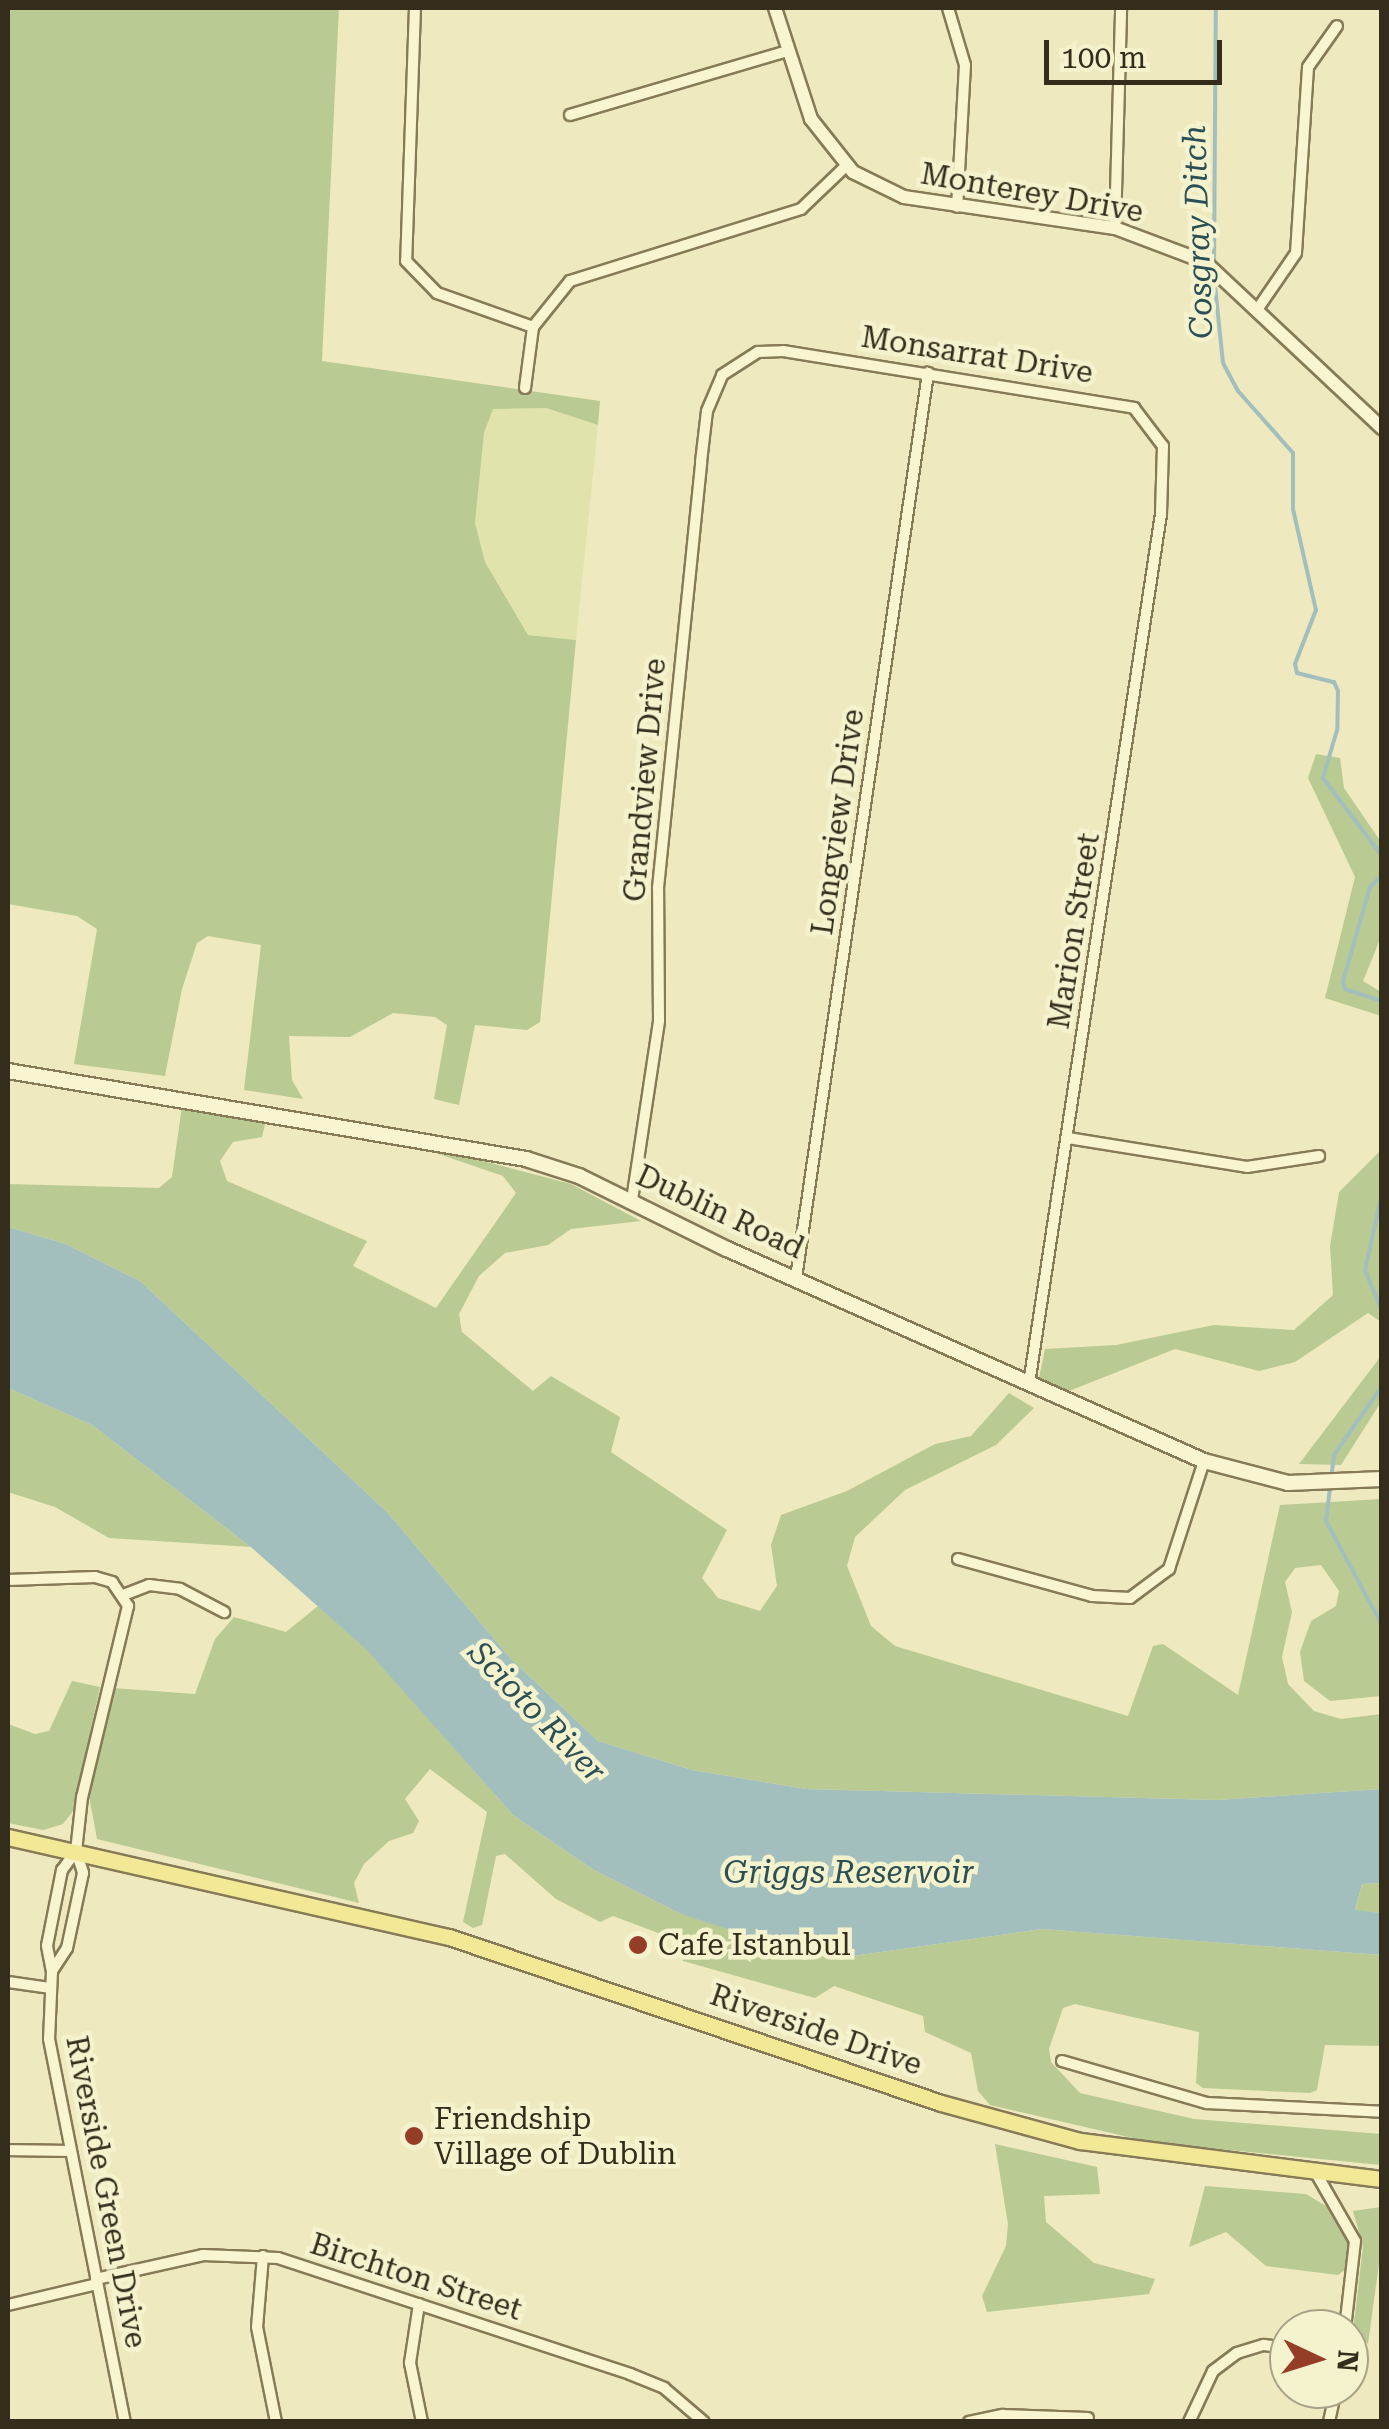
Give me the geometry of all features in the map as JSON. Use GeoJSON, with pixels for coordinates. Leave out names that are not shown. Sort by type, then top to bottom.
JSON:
{"type":"FeatureCollection","features":[{"type":"Feature","properties":{"kind":"main road","name":"Dublin Road"},"geometry":{"type":"LineString","coordinates":[[8,1071],[466,1146],[580,1176],[796,1278],[1204,1461],[1262,1479],[1308,1483],[1382,1479]]}},
{"type":"Feature","properties":{"kind":"main road","name":"Riverside Drive"},"geometry":{"type":"LineString","coordinates":[[8,1837],[449,1937],[1043,2132],[1155,2155],[1382,2179]]}},
{"type":"Feature","properties":{"kind":"street"},"geometry":{"type":"LineString","coordinates":[[415,8],[406,261],[437,293],[534,328]]}},
{"type":"Feature","properties":{"kind":"street","name":"Monterey Drive"},"geometry":{"type":"LineString","coordinates":[[775,8],[811,119],[846,166],[904,197],[1115,228],[1205,262],[1259,308],[1382,428]]}},
{"type":"Feature","properties":{"kind":"street"},"geometry":{"type":"LineString","coordinates":[[948,8],[965,65],[957,206]]}},
{"type":"Feature","properties":{"kind":"street"},"geometry":{"type":"LineString","coordinates":[[1115,228],[1122,8]]}},
{"type":"Feature","properties":{"kind":"street"},"geometry":{"type":"LineString","coordinates":[[1259,308],[1296,253],[1308,67],[1337,26]]}},
{"type":"Feature","properties":{"kind":"street"},"geometry":{"type":"LineString","coordinates":[[570,115],[788,52]]}},
{"type":"Feature","properties":{"kind":"street"},"geometry":{"type":"LineString","coordinates":[[526,388],[534,328],[570,281],[802,209],[846,166]]}},
{"type":"Feature","properties":{"kind":"street","name":"Monsarrat Drive"},"geometry":{"type":"LineString","coordinates":[[728,369],[758,352],[783,351],[1134,408],[1164,446],[1164,486]]}},
{"type":"Feature","properties":{"kind":"street","name":"Grandview Drive"},"geometry":{"type":"LineString","coordinates":[[632,1200],[659,1021],[658,888],[705,428],[712,394],[728,369]]}},
{"type":"Feature","properties":{"kind":"street","name":"Longview Drive"},"geometry":{"type":"LineString","coordinates":[[796,1278],[928,373]]}},
{"type":"Feature","properties":{"kind":"street","name":"Marion Street"},"geometry":{"type":"LineString","coordinates":[[1029,1384],[1164,486]]}},
{"type":"Feature","properties":{"kind":"street"},"geometry":{"type":"LineString","coordinates":[[1068,1138],[1195,1163],[1247,1167],[1319,1156]]}},
{"type":"Feature","properties":{"kind":"street"},"geometry":{"type":"LineString","coordinates":[[958,1559],[1092,1596],[1130,1598],[1168,1569],[1204,1461]]}},
{"type":"Feature","properties":{"kind":"street"},"geometry":{"type":"LineString","coordinates":[[8,1580],[94,1578],[126,1594],[158,1585],[224,1612]]}},
{"type":"Feature","properties":{"kind":"street"},"geometry":{"type":"LineString","coordinates":[[76,1851],[99,1710],[125,1638],[126,1594]]}},
{"type":"Feature","properties":{"kind":"street","name":"Riverside Green Drive"},"geometry":{"type":"LineString","coordinates":[[76,1851],[62,1870],[47,1946],[52,1972],[53,2081],[126,2422]]}},
{"type":"Feature","properties":{"kind":"street","name":"Riverside Green Drive"},"geometry":{"type":"LineString","coordinates":[[52,1972],[67,1948],[83,1874],[76,1851]]}},
{"type":"Feature","properties":{"kind":"street"},"geometry":{"type":"LineString","coordinates":[[8,1982],[50,1988]]}},
{"type":"Feature","properties":{"kind":"street"},"geometry":{"type":"LineString","coordinates":[[1062,2061],[1207,2103],[1382,2112]]}},
{"type":"Feature","properties":{"kind":"street"},"geometry":{"type":"LineString","coordinates":[[8,2150],[67,2151]]}},
{"type":"Feature","properties":{"kind":"street"},"geometry":{"type":"LineString","coordinates":[[1316,2173],[1355,2241],[1347,2309]]}},
{"type":"Feature","properties":{"kind":"street","name":"Birchton Street"},"geometry":{"type":"LineString","coordinates":[[8,2305],[203,2255],[264,2256],[664,2388],[704,2422]]}},
{"type":"Feature","properties":{"kind":"street"},"geometry":{"type":"LineString","coordinates":[[264,2256],[257,2327],[276,2422]]}},
{"type":"Feature","properties":{"kind":"street"},"geometry":{"type":"LineString","coordinates":[[419,2304],[410,2363],[422,2422]]}},
{"type":"Feature","properties":{"kind":"street"},"geometry":{"type":"LineString","coordinates":[[1189,2422],[1213,2371],[1237,2353],[1269,2346]]}},
{"type":"Feature","properties":{"kind":"street"},"geometry":{"type":"LineString","coordinates":[[969,2422],[1003,2414],[1088,2418]]}},
{"type":"Feature","properties":{"kind":"green space"},"geometry":{"type":"Polygon","coordinates":[[[8,8],[339,8],[322,361],[600,401],[598,425],[546,408],[493,409],[484,433],[475,523],[485,562],[528,635],[576,640],[540,1022],[527,1030],[475,1025],[459,1105],[434,1099],[447,1025],[435,1017],[393,1013],[350,1037],[289,1036],[292,1080],[303,1099],[244,1090],[261,945],[208,936],[197,943],[182,989],[165,1076],[74,1064],[97,929],[77,916],[8,904],[8,8]]]}},
{"type":"Feature","properties":{"kind":"green space"},"geometry":{"type":"Polygon","coordinates":[[[546,408],[598,425],[576,640],[528,635],[485,562],[475,523],[484,433],[493,409],[546,408]]]}},
{"type":"Feature","properties":{"kind":"green space"},"geometry":{"type":"Polygon","coordinates":[[[1316,754],[1340,758],[1344,788],[1381,842],[1381,937],[1363,981],[1381,992],[1381,1016],[1325,998],[1355,877],[1308,778],[1316,754]]]}},
{"type":"Feature","properties":{"kind":"green space"},"geometry":{"type":"Polygon","coordinates":[[[182,1106],[266,1120],[262,1137],[233,1142],[220,1161],[227,1181],[367,1241],[353,1266],[436,1308],[516,1193],[503,1176],[433,1152],[438,1149],[571,1184],[641,1221],[571,1229],[548,1245],[505,1253],[479,1276],[459,1314],[462,1332],[533,1391],[551,1376],[620,1417],[611,1452],[727,1530],[702,1578],[718,1598],[760,1611],[777,1586],[771,1545],[781,1515],[847,1491],[935,1444],[971,1436],[1009,1393],[1034,1408],[996,1445],[905,1490],[855,1537],[847,1566],[871,1626],[895,1646],[1128,1716],[1153,1646],[1163,1644],[1238,1695],[1280,1505],[1381,1499],[1381,1696],[1330,1701],[1304,1681],[1300,1652],[1311,1621],[1336,1606],[1339,1591],[1321,1565],[1295,1568],[1285,1582],[1292,1612],[1282,1657],[1288,1684],[1314,1711],[1341,1719],[1381,1714],[1381,1789],[1218,1800],[806,1789],[692,1770],[598,1741],[512,1660],[388,1513],[140,1281],[66,1244],[8,1227],[8,1184],[159,1188],[172,1177],[182,1106]]]}},
{"type":"Feature","properties":{"kind":"green space"},"geometry":{"type":"Polygon","coordinates":[[[1381,1150],[1381,1322],[1368,1313],[1295,1362],[1259,1371],[1175,1349],[1069,1391],[1039,1378],[1045,1349],[1116,1345],[1214,1325],[1294,1330],[1333,1295],[1330,1246],[1339,1192],[1381,1150]]]}},
{"type":"Feature","properties":{"kind":"green space"},"geometry":{"type":"Polygon","coordinates":[[[1381,1356],[1381,1402],[1341,1465],[1299,1464],[1381,1356]]]}},
{"type":"Feature","properties":{"kind":"green space"},"geometry":{"type":"Polygon","coordinates":[[[8,1388],[92,1425],[251,1547],[109,1538],[55,1507],[8,1492],[8,1388]]]}},
{"type":"Feature","properties":{"kind":"green space"},"geometry":{"type":"Polygon","coordinates":[[[318,1606],[366,1648],[514,1816],[594,1870],[681,1914],[853,1956],[1042,1929],[1381,1955],[1381,2046],[1325,2045],[1317,2090],[1310,2093],[1203,2088],[1196,2083],[1199,2032],[1075,2004],[1063,2008],[1049,2049],[1051,2062],[1080,2093],[1194,2119],[1381,2134],[1381,2165],[1150,2142],[990,2105],[978,2091],[971,2053],[925,2032],[923,2016],[834,1986],[815,1998],[683,1961],[682,1942],[613,1916],[600,1922],[556,1899],[505,1854],[496,1856],[482,1925],[473,1928],[463,1922],[487,1812],[430,1769],[405,1799],[419,1821],[413,1833],[389,1841],[364,1864],[354,1883],[359,1903],[97,1839],[89,1796],[113,1688],[195,1694],[215,1639],[234,1617],[286,1632],[318,1606]]]}},
{"type":"Feature","properties":{"kind":"green space"},"geometry":{"type":"Polygon","coordinates":[[[72,1681],[100,1687],[73,1811],[63,1824],[43,1830],[8,1823],[8,1724],[35,1734],[49,1731],[72,1681]]]}},
{"type":"Feature","properties":{"kind":"green space"},"geometry":{"type":"Polygon","coordinates":[[[1381,1883],[1381,1913],[1355,1911],[1362,1884],[1381,1883]]]}},
{"type":"Feature","properties":{"kind":"green space"},"geometry":{"type":"Polygon","coordinates":[[[995,2144],[1097,2167],[1100,2194],[1044,2196],[1046,2222],[1094,2263],[1155,2279],[1149,2294],[987,2312],[982,2296],[1006,2246],[1008,2224],[995,2144]]]}},
{"type":"Feature","properties":{"kind":"green space"},"geometry":{"type":"Polygon","coordinates":[[[1205,2186],[1306,2194],[1326,2206],[1347,2242],[1347,2268],[1338,2275],[1266,2266],[1226,2232],[1189,2247],[1205,2186]]]}},
{"type":"Feature","properties":{"kind":"green space"},"geometry":{"type":"Polygon","coordinates":[[[1381,2207],[1381,2249],[1369,2337],[1369,2309],[1356,2309],[1363,2246],[1353,2211],[1381,2207]]]}},
{"type":"Feature","properties":{"kind":"water","name":"Griggs Reservoir"},"geometry":{"type":"Polygon","coordinates":[[[8,1227],[66,1244],[140,1281],[388,1513],[512,1660],[598,1741],[692,1770],[806,1789],[1218,1800],[1381,1789],[1381,1883],[1362,1884],[1355,1910],[1381,1913],[1381,1955],[1042,1929],[853,1956],[762,1940],[681,1914],[594,1870],[514,1816],[366,1649],[251,1547],[92,1425],[8,1388],[8,1227]]]}},
{"type":"Feature","properties":{"kind":"waterway","name":"Cosgray Ditch"},"geometry":{"type":"LineString","coordinates":[[1214,267],[1216,8]]}},
{"type":"Feature","properties":{"kind":"waterway","name":"Cosgray Ditch"},"geometry":{"type":"LineString","coordinates":[[1214,276],[1223,363],[1238,391],[1293,453],[1293,509],[1316,610],[1295,664],[1297,673],[1334,682],[1338,691],[1337,730],[1323,778],[1382,856]]}},
{"type":"Feature","properties":{"kind":"waterway","name":"Cosgray Ditch"},"geometry":{"type":"LineString","coordinates":[[1382,875],[1370,887],[1343,981],[1345,989],[1382,1001]]}},
{"type":"Feature","properties":{"kind":"waterway","name":"Cosgray Ditch"},"geometry":{"type":"LineString","coordinates":[[1382,1193],[1365,1270],[1382,1311]]}},
{"type":"Feature","properties":{"kind":"waterway","name":"Cosgray Ditch"},"geometry":{"type":"LineString","coordinates":[[1382,1386],[1334,1455],[1326,1521],[1382,1625]]}},
{"type":"Feature","properties":{"kind":"place","name":"Cafe Istanbul"},"geometry":{"type":"Point","coordinates":[638,1945]}},
{"type":"Feature","properties":{"kind":"place","name":"Friendship Village of Dublin"},"geometry":{"type":"Point","coordinates":[414,2136]}},
{"type":"Feature","properties":{"kind":"water label","name":"Scioto River"},"geometry":{"type":"Point","coordinates":[537,1712]}}]}
